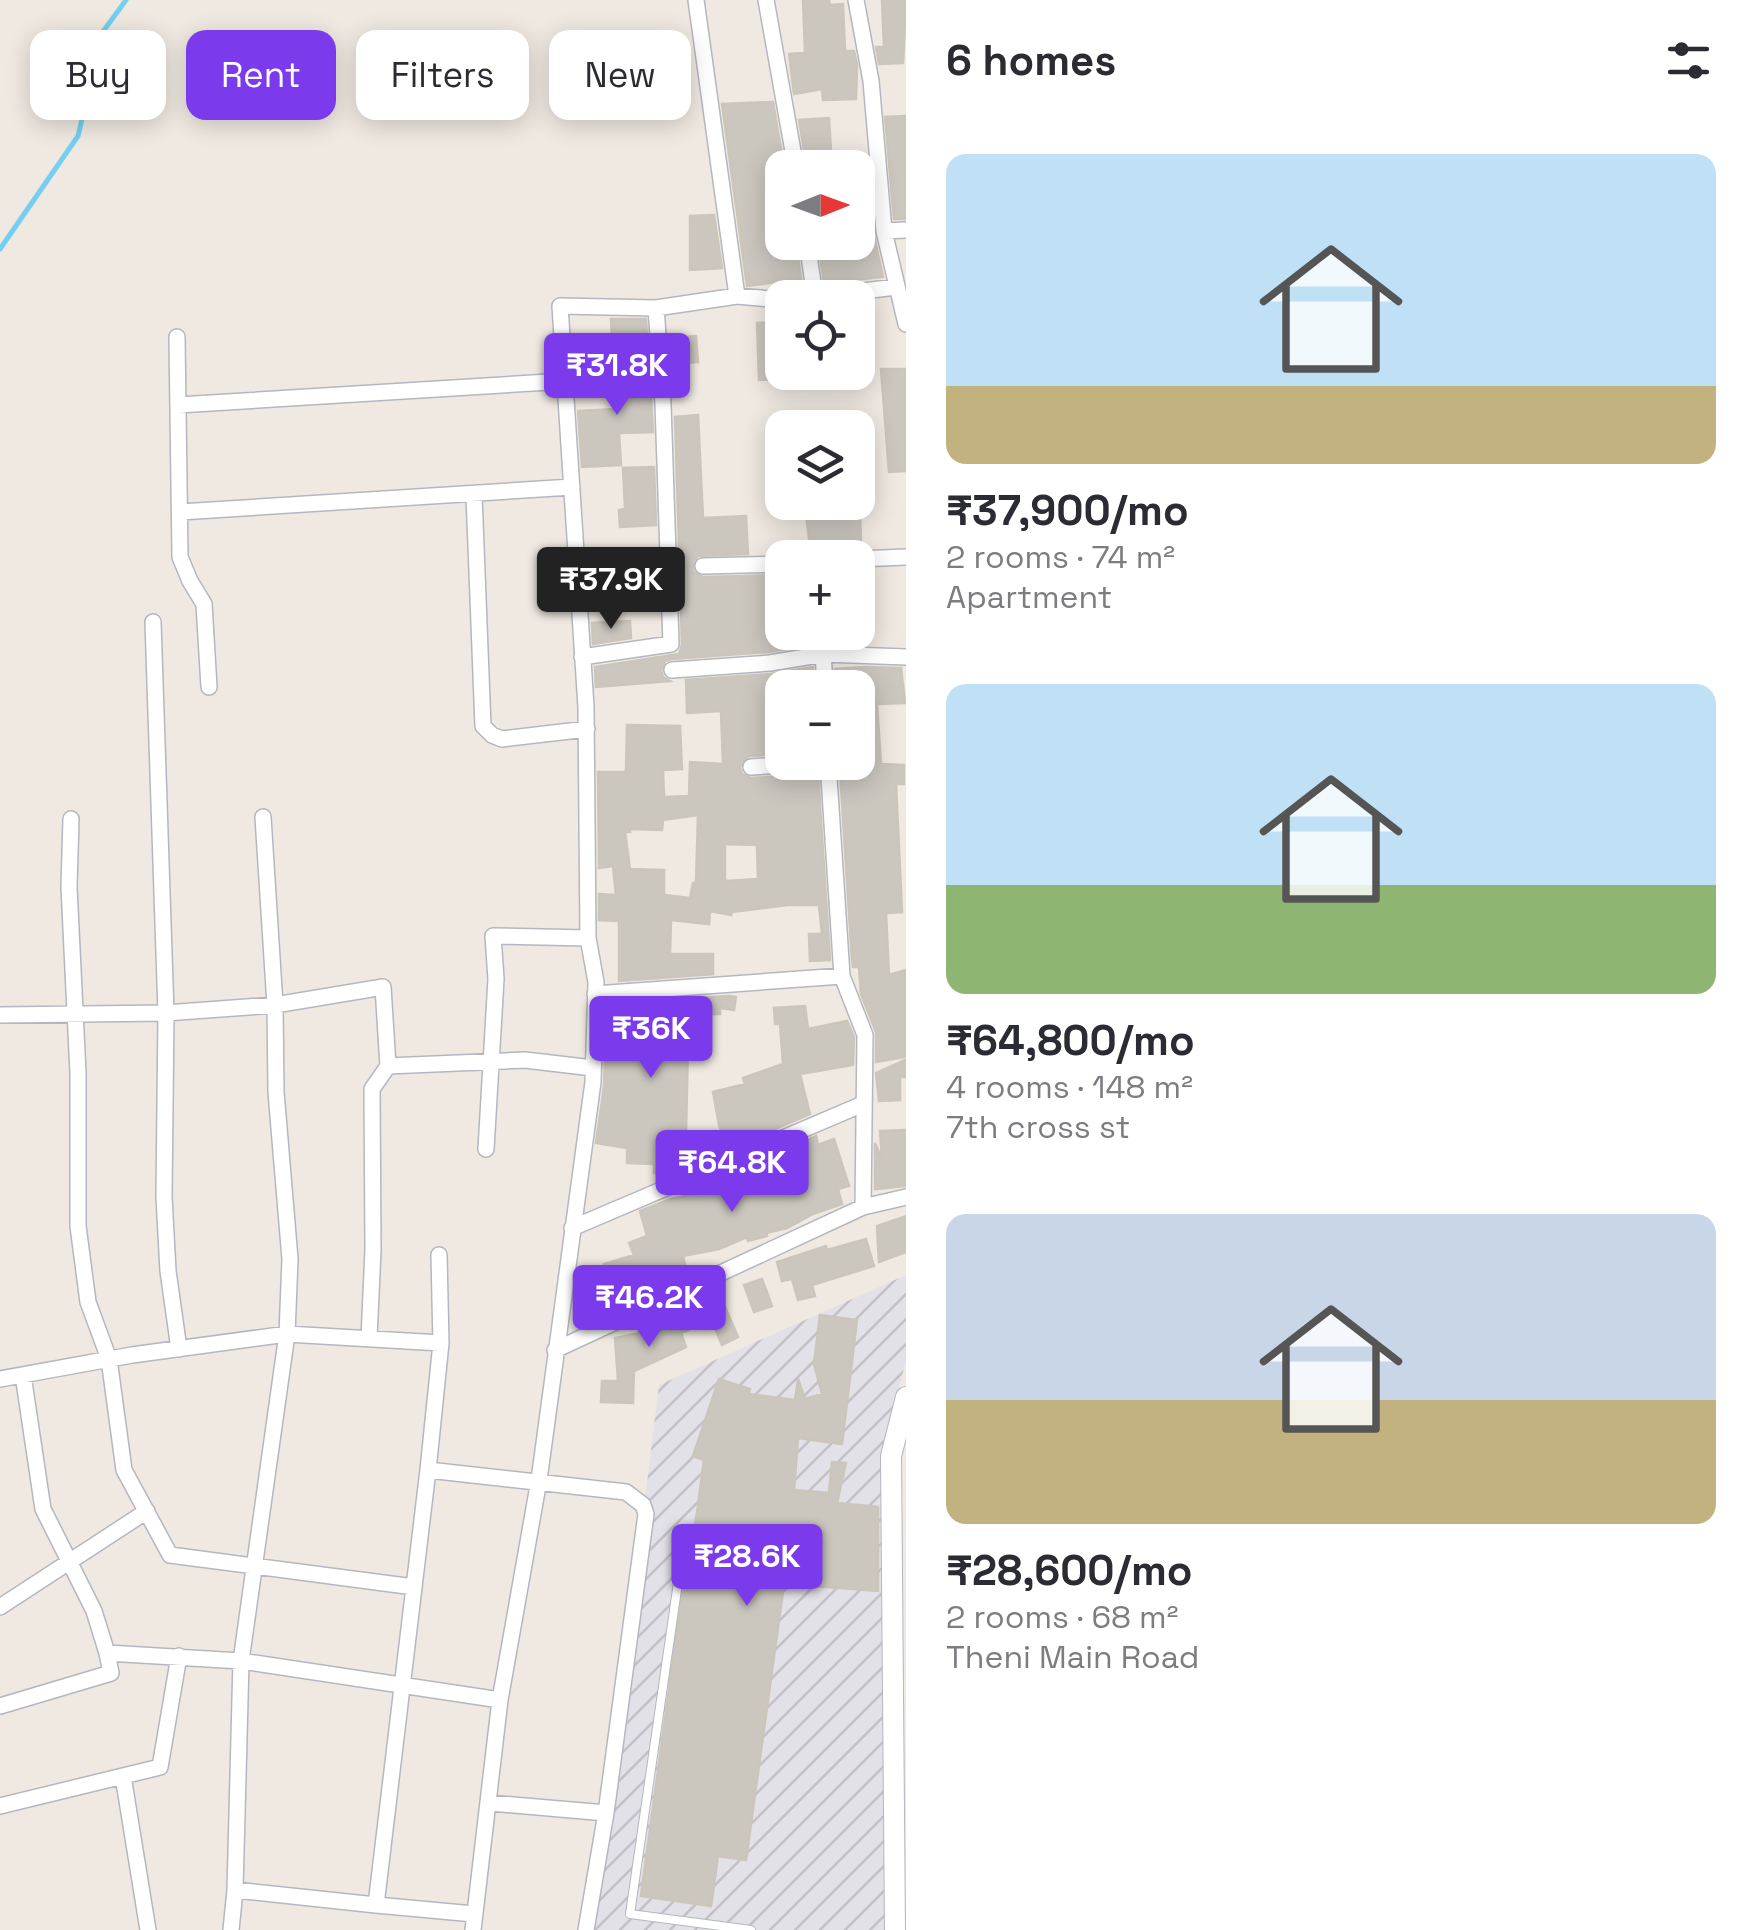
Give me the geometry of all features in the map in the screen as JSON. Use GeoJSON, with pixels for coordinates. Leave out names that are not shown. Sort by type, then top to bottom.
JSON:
{"type":"FeatureCollection","features":[{"type":"Feature","properties":{"kind":"main road"},"geometry":{"type":"LineString","coordinates":[[895,1930],[891,1456],[906,1397]]}},
{"type":"Feature","properties":{"kind":"street"},"geometry":{"type":"LineString","coordinates":[[696,0],[736,296]]}},
{"type":"Feature","properties":{"kind":"street"},"geometry":{"type":"LineString","coordinates":[[766,0],[793,150]]}},
{"type":"Feature","properties":{"kind":"street"},"geometry":{"type":"LineString","coordinates":[[856,0],[871,81],[884,231],[906,325]]}},
{"type":"Feature","properties":{"kind":"street"},"geometry":{"type":"LineString","coordinates":[[884,231],[906,230]]}},
{"type":"Feature","properties":{"kind":"street"},"geometry":{"type":"LineString","coordinates":[[875,290],[896,288]]}},
{"type":"Feature","properties":{"kind":"street"},"geometry":{"type":"LineString","coordinates":[[235,1890],[376,1905],[474,1922],[500,1700],[539,1480],[593,1068],[595,994],[588,938],[587,729],[560,306],[656,308],[736,296],[765,299]]}},
{"type":"Feature","properties":{"kind":"street"},"geometry":{"type":"LineString","coordinates":[[582,657],[671,644],[664,404],[656,308]]}},
{"type":"Feature","properties":{"kind":"street"},"geometry":{"type":"LineString","coordinates":[[177,338],[180,558],[204,604],[209,687]]}},
{"type":"Feature","properties":{"kind":"street"},"geometry":{"type":"LineString","coordinates":[[178,404],[565,381]]}},
{"type":"Feature","properties":{"kind":"street"},"geometry":{"type":"LineString","coordinates":[[180,512],[572,488]]}},
{"type":"Feature","properties":{"kind":"street"},"geometry":{"type":"LineString","coordinates":[[474,495],[483,726],[502,740],[587,729]]}},
{"type":"Feature","properties":{"kind":"street"},"geometry":{"type":"LineString","coordinates":[[875,558],[906,556]]}},
{"type":"Feature","properties":{"kind":"street"},"geometry":{"type":"LineString","coordinates":[[703,566],[765,564]]}},
{"type":"Feature","properties":{"kind":"street"},"geometry":{"type":"LineString","coordinates":[[153,622],[166,1013],[164,1197],[168,1271],[179,1348]]}},
{"type":"Feature","properties":{"kind":"street"},"geometry":{"type":"LineString","coordinates":[[824,650],[824,670]]}},
{"type":"Feature","properties":{"kind":"street"},"geometry":{"type":"LineString","coordinates":[[672,670],[770,663],[824,654],[906,657]]}},
{"type":"Feature","properties":{"kind":"street"},"geometry":{"type":"LineString","coordinates":[[751,767],[765,766]]}},
{"type":"Feature","properties":{"kind":"street"},"geometry":{"type":"LineString","coordinates":[[828,780],[842,976],[864,1035],[863,1207]]}},
{"type":"Feature","properties":{"kind":"street"},"geometry":{"type":"LineString","coordinates":[[230,1930],[235,1890],[241,1661],[287,1334],[290,1258],[276,1092],[275,1005],[263,818]]}},
{"type":"Feature","properties":{"kind":"street"},"geometry":{"type":"LineString","coordinates":[[70,820],[78,1226],[88,1302],[109,1359],[124,1470],[170,1555],[414,1588]]}},
{"type":"Feature","properties":{"kind":"street"},"geometry":{"type":"LineString","coordinates":[[486,1150],[496,979],[493,936],[588,938]]}},
{"type":"Feature","properties":{"kind":"street"},"geometry":{"type":"LineString","coordinates":[[595,994],[842,976]]}},
{"type":"Feature","properties":{"kind":"street"},"geometry":{"type":"LineString","coordinates":[[0,1013],[166,1013],[275,1005],[382,987],[388,1066],[372,1089],[374,1232],[369,1338]]}},
{"type":"Feature","properties":{"kind":"street"},"geometry":{"type":"LineString","coordinates":[[388,1066],[524,1060],[593,1068]]}},
{"type":"Feature","properties":{"kind":"street"},"geometry":{"type":"LineString","coordinates":[[572,1228],[863,1104]]}},
{"type":"Feature","properties":{"kind":"street"},"geometry":{"type":"LineString","coordinates":[[555,1350],[863,1207],[906,1197]]}},
{"type":"Feature","properties":{"kind":"street"},"geometry":{"type":"LineString","coordinates":[[376,1905],[441,1343],[440,1255]]}},
{"type":"Feature","properties":{"kind":"street"},"geometry":{"type":"LineString","coordinates":[[0,1379],[287,1334],[441,1343]]}},
{"type":"Feature","properties":{"kind":"street"},"geometry":{"type":"LineString","coordinates":[[0,1706],[111,1673],[94,1611],[43,1509],[23,1375]]}},
{"type":"Feature","properties":{"kind":"street"},"geometry":{"type":"LineString","coordinates":[[428,1470],[626,1492],[644,1504],[646,1514],[606,1812],[586,1930]]}},
{"type":"Feature","properties":{"kind":"street"},"geometry":{"type":"LineString","coordinates":[[0,1607],[146,1510]]}},
{"type":"Feature","properties":{"kind":"street"},"geometry":{"type":"LineString","coordinates":[[107,1653],[241,1661],[500,1700]]}},
{"type":"Feature","properties":{"kind":"street"},"geometry":{"type":"LineString","coordinates":[[0,1806],[160,1767],[179,1656]]}},
{"type":"Feature","properties":{"kind":"street"},"geometry":{"type":"LineString","coordinates":[[123,1776],[148,1930]]}},
{"type":"Feature","properties":{"kind":"street"},"geometry":{"type":"LineString","coordinates":[[490,1804],[606,1812]]}},
{"type":"Feature","properties":{"kind":"lane"},"geometry":{"type":"LineString","coordinates":[[682,1555],[630,1914],[751,1930]]}},
{"type":"Feature","properties":{"kind":"shaded area"},"geometry":{"type":"Polygon","coordinates":[[[906,1275],[906,1361],[881,1455],[885,1930],[592,1930],[659,1385],[906,1275]]]}},
{"type":"Feature","properties":{"kind":"building"},"geometry":{"type":"Polygon","coordinates":[[[803,0],[843,4],[845,51],[854,51],[857,65],[856,99],[823,100],[822,89],[794,94],[789,54],[805,53],[803,0]]]}},
{"type":"Feature","properties":{"kind":"building"},"geometry":{"type":"Polygon","coordinates":[[[882,0],[906,0],[903,63],[879,64],[876,47],[884,47],[882,0]]]}},
{"type":"Feature","properties":{"kind":"building"},"geometry":{"type":"Polygon","coordinates":[[[773,102],[781,150],[765,150],[765,260],[798,260],[801,279],[765,280],[765,284],[747,286],[722,104],[773,102]]]}},
{"type":"Feature","properties":{"kind":"building"},"geometry":{"type":"Polygon","coordinates":[[[906,116],[906,219],[894,219],[885,117],[906,116]]]}},
{"type":"Feature","properties":{"kind":"building"},"geometry":{"type":"Polygon","coordinates":[[[829,118],[831,150],[804,150],[799,120],[829,118]]]}},
{"type":"Feature","properties":{"kind":"building"},"geometry":{"type":"Polygon","coordinates":[[[714,215],[722,268],[690,270],[690,216],[714,215]]]}},
{"type":"Feature","properties":{"kind":"building"},"geometry":{"type":"Polygon","coordinates":[[[875,241],[883,277],[824,280],[821,260],[875,260],[875,241]]]}},
{"type":"Feature","properties":{"kind":"building"},"geometry":{"type":"Polygon","coordinates":[[[611,319],[646,319],[647,337],[612,339],[611,319]]]}},
{"type":"Feature","properties":{"kind":"building"},"geometry":{"type":"Polygon","coordinates":[[[757,323],[765,323],[765,380],[759,380],[757,323]]]}},
{"type":"Feature","properties":{"kind":"building"},"geometry":{"type":"Polygon","coordinates":[[[696,336],[698,362],[671,364],[669,338],[696,336]]]}},
{"type":"Feature","properties":{"kind":"building"},"geometry":{"type":"Polygon","coordinates":[[[649,364],[653,432],[619,433],[621,465],[582,467],[578,411],[618,409],[615,366],[649,364]]]}},
{"type":"Feature","properties":{"kind":"building"},"geometry":{"type":"Polygon","coordinates":[[[881,369],[906,369],[906,471],[889,472],[881,369]]]}},
{"type":"Feature","properties":{"kind":"building"},"geometry":{"type":"Polygon","coordinates":[[[698,415],[703,518],[746,516],[748,554],[698,556],[693,571],[703,577],[765,575],[765,650],[781,650],[671,659],[665,661],[661,670],[670,681],[596,687],[595,667],[679,654],[682,644],[675,417],[698,415]]]}},
{"type":"Feature","properties":{"kind":"building"},"geometry":{"type":"Polygon","coordinates":[[[654,467],[656,525],[620,527],[619,510],[625,509],[623,468],[654,467]]]}},
{"type":"Feature","properties":{"kind":"building"},"geometry":{"type":"Polygon","coordinates":[[[807,520],[860,520],[861,540],[809,540],[807,520]]]}},
{"type":"Feature","properties":{"kind":"building"},"geometry":{"type":"Polygon","coordinates":[[[630,621],[631,638],[593,644],[592,623],[630,621]]]}},
{"type":"Feature","properties":{"kind":"building"},"geometry":{"type":"Polygon","coordinates":[[[901,668],[905,703],[877,704],[881,764],[904,765],[904,784],[896,784],[902,912],[886,913],[889,975],[906,970],[905,1057],[876,1062],[876,1032],[861,994],[859,967],[853,967],[852,960],[841,780],[875,780],[875,670],[835,669],[901,668]]]}},
{"type":"Feature","properties":{"kind":"building"},"geometry":{"type":"Polygon","coordinates":[[[765,674],[765,755],[749,756],[740,767],[742,774],[751,778],[818,780],[830,960],[810,961],[809,934],[822,934],[819,905],[787,905],[731,915],[710,911],[709,924],[671,920],[670,954],[713,954],[713,974],[619,981],[619,921],[599,920],[599,894],[616,895],[613,866],[599,868],[598,772],[626,772],[627,725],[680,726],[682,769],[663,770],[664,797],[689,796],[690,762],[723,764],[721,711],[687,713],[686,680],[765,674]],[[698,815],[663,820],[662,830],[625,832],[630,869],[664,870],[664,895],[690,898],[696,883],[698,815]],[[725,844],[725,881],[758,879],[757,845],[725,844]]]}},
{"type":"Feature","properties":{"kind":"building"},"geometry":{"type":"Polygon","coordinates":[[[736,997],[734,1010],[720,1008],[720,1014],[694,1014],[689,1003],[686,1133],[687,1138],[704,1137],[705,1159],[682,1163],[682,1168],[666,1174],[654,1173],[654,1164],[627,1163],[627,1148],[596,1143],[604,1087],[607,1004],[736,997]]]}},
{"type":"Feature","properties":{"kind":"building"},"geometry":{"type":"Polygon","coordinates":[[[805,1006],[808,1029],[847,1021],[854,1037],[853,1065],[800,1074],[810,1114],[728,1149],[713,1092],[745,1084],[743,1078],[783,1064],[780,1024],[775,1024],[774,1008],[805,1006]]]}},
{"type":"Feature","properties":{"kind":"building"},"geometry":{"type":"Polygon","coordinates":[[[905,1060],[906,1077],[900,1077],[900,1100],[879,1101],[876,1073],[905,1060]]]}},
{"type":"Feature","properties":{"kind":"building"},"geometry":{"type":"Polygon","coordinates":[[[906,1130],[906,1186],[875,1189],[875,1143],[882,1159],[880,1131],[906,1130]]]}},
{"type":"Feature","properties":{"kind":"building"},"geometry":{"type":"Polygon","coordinates":[[[816,1136],[818,1145],[834,1139],[849,1186],[838,1189],[842,1204],[766,1233],[767,1236],[748,1241],[747,1237],[719,1249],[683,1256],[687,1273],[639,1288],[640,1291],[627,1294],[623,1279],[610,1283],[604,1264],[634,1255],[629,1243],[647,1236],[640,1211],[671,1199],[758,1181],[757,1172],[789,1162],[788,1156],[795,1153],[793,1146],[816,1136]]]}},
{"type":"Feature","properties":{"kind":"building"},"geometry":{"type":"Polygon","coordinates":[[[906,1216],[906,1252],[879,1262],[877,1226],[906,1216]]]}},
{"type":"Feature","properties":{"kind":"building"},"geometry":{"type":"Polygon","coordinates":[[[866,1239],[874,1266],[812,1285],[815,1296],[798,1300],[792,1279],[782,1281],[777,1262],[826,1246],[827,1250],[866,1239]]]}},
{"type":"Feature","properties":{"kind":"building"},"geometry":{"type":"Polygon","coordinates":[[[762,1279],[772,1306],[754,1312],[744,1285],[762,1279]]]}},
{"type":"Feature","properties":{"kind":"building"},"geometry":{"type":"Polygon","coordinates":[[[697,1302],[705,1323],[681,1333],[686,1347],[634,1371],[633,1403],[601,1402],[602,1381],[618,1381],[615,1338],[640,1333],[638,1327],[697,1302]]]}},
{"type":"Feature","properties":{"kind":"building"},"geometry":{"type":"Polygon","coordinates":[[[725,1307],[738,1337],[722,1345],[709,1314],[725,1307]]]}},
{"type":"Feature","properties":{"kind":"building"},"geometry":{"type":"Polygon","coordinates":[[[820,1315],[857,1320],[842,1444],[798,1438],[794,1490],[829,1493],[832,1462],[846,1463],[837,1503],[878,1507],[878,1591],[784,1584],[746,1860],[718,1856],[711,1906],[641,1896],[688,1549],[692,1549],[704,1460],[693,1456],[719,1379],[750,1389],[748,1394],[795,1400],[798,1379],[805,1399],[822,1394],[814,1364],[820,1315]]]}},
{"type":"Feature","properties":{"kind":"waterway"},"geometry":{"type":"LineString","coordinates":[[0,249],[78,136],[102,33],[126,0]]}}]}
